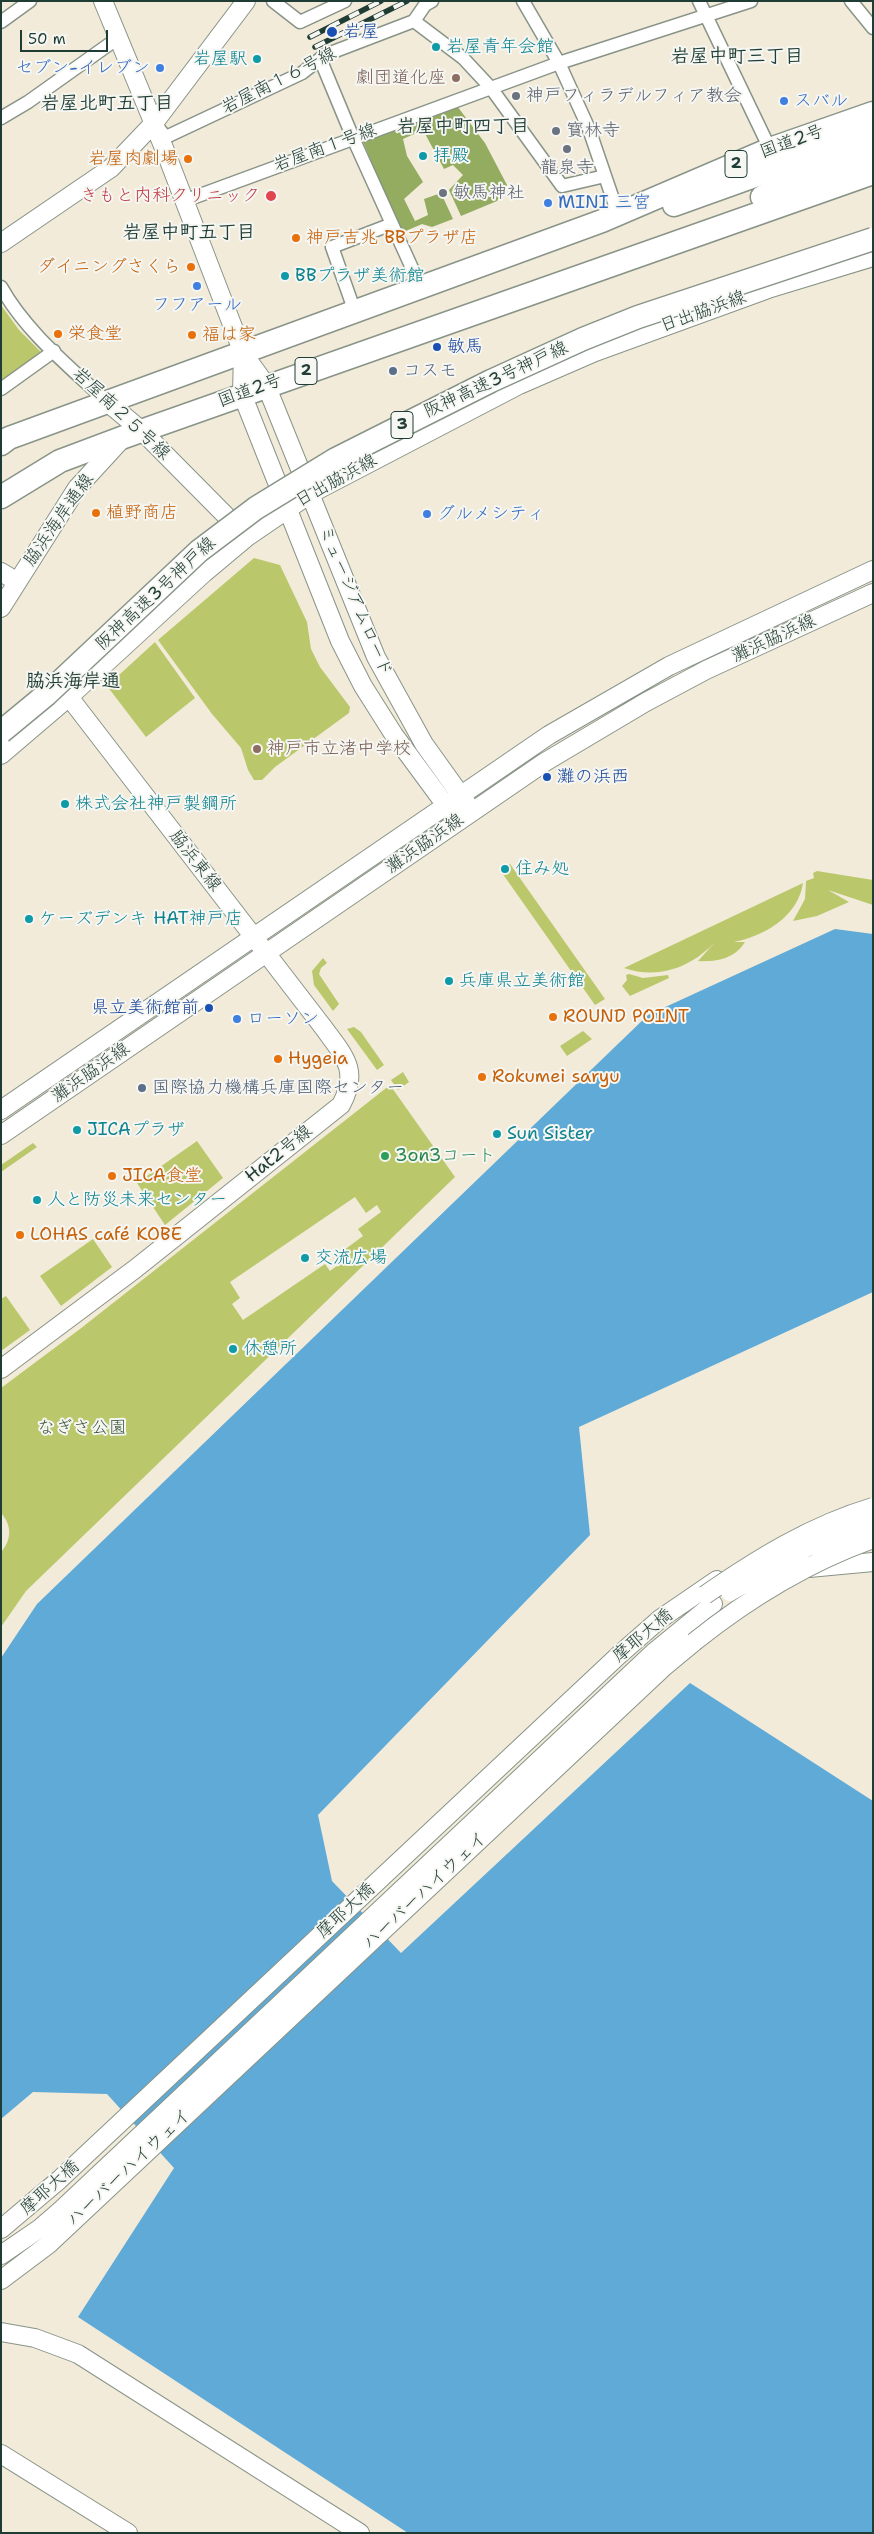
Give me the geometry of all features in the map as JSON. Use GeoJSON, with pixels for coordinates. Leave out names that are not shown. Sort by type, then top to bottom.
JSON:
{"type":"FeatureCollection","features":[{"type":"Feature","properties":{"kind":"highway","name":"国道2号"},"geometry":{"type":"LineString","coordinates":[[618,262],[687,227],[779,168],[873,113]]}},
{"type":"Feature","properties":{"kind":"highway","name":"国道2号"},"geometry":{"type":"LineString","coordinates":[[4,437],[356,312],[610,217],[654,212],[779,168],[873,130]]}},
{"type":"Feature","properties":{"kind":"highway","name":"国道2号"},"geometry":{"type":"LineString","coordinates":[[779,168],[873,152]]}},
{"type":"Feature","properties":{"kind":"highway","name":"国道2号"},"geometry":{"type":"LineString","coordinates":[[1,497],[60,461],[266,385],[873,173]]}},
{"type":"Feature","properties":{"kind":"highway","name":"阪神高速3号神戸線"},"geometry":{"type":"LineString","coordinates":[[1,712],[36,684],[154,574],[210,525],[246,498],[328,447],[469,375],[568,329],[618,309],[873,223]]}},
{"type":"Feature","properties":{"kind":"highway","name":"阪神高速3号神戸線"},"geometry":{"type":"LineString","coordinates":[[1,732],[47,694],[199,551],[256,508],[336,459],[491,380],[583,339],[638,317],[873,239]]}},
{"type":"Feature","properties":{"kind":"street"},"geometry":{"type":"LineString","coordinates":[[1,22],[30,1]]}},
{"type":"Feature","properties":{"kind":"street","name":"ミュージアムロード"},"geometry":{"type":"LineString","coordinates":[[103,1],[154,123],[243,353],[266,385],[360,620],[388,680],[453,800]]}},
{"type":"Feature","properties":{"kind":"street"},"geometry":{"type":"LineString","coordinates":[[1,243],[111,168],[154,123],[246,1]]}},
{"type":"Feature","properties":{"kind":"street"},"geometry":{"type":"LineString","coordinates":[[273,1],[300,22],[345,1]]}},
{"type":"Feature","properties":{"kind":"street","name":"岩屋南１６号線"},"geometry":{"type":"LineString","coordinates":[[154,123],[166,138],[302,73],[321,61],[325,55],[414,21],[425,5],[432,1]]}},
{"type":"Feature","properties":{"kind":"street"},"geometry":{"type":"LineString","coordinates":[[699,1],[779,168]]}},
{"type":"Feature","properties":{"kind":"street","name":"岩屋南１号線"},"geometry":{"type":"LineString","coordinates":[[184,201],[559,63],[751,1]]}},
{"type":"Feature","properties":{"kind":"street"},"geometry":{"type":"LineString","coordinates":[[851,1],[873,28]]}},
{"type":"Feature","properties":{"kind":"street"},"geometry":{"type":"LineString","coordinates":[[525,2],[559,63],[589,129],[605,176],[610,217]]}},
{"type":"Feature","properties":{"kind":"street"},"geometry":{"type":"LineString","coordinates":[[414,21],[463,58],[492,88],[562,186],[605,176]]}},
{"type":"Feature","properties":{"kind":"street"},"geometry":{"type":"LineString","coordinates":[[1,118],[28,102],[118,38]]}},
{"type":"Feature","properties":{"kind":"street"},"geometry":{"type":"LineString","coordinates":[[321,61],[353,138],[421,288]]}},
{"type":"Feature","properties":{"kind":"street"},"geometry":{"type":"LineString","coordinates":[[356,312],[332,247],[392,224]]}},
{"type":"Feature","properties":{"kind":"street","name":"日出脇浜線"},"geometry":{"type":"LineString","coordinates":[[1,755],[69,697],[184,591],[247,537],[310,494],[519,385],[595,352],[768,289],[873,257]]}},
{"type":"Feature","properties":{"kind":"street","name":"岩屋南２５号線"},"geometry":{"type":"LineString","coordinates":[[1,287],[10,303],[31,329],[106,401],[133,434],[247,537]]}},
{"type":"Feature","properties":{"kind":"street"},"geometry":{"type":"LineString","coordinates":[[1,389],[54,351]]}},
{"type":"Feature","properties":{"kind":"street","name":"ミュージアムロード"},"geometry":{"type":"LineString","coordinates":[[243,353],[242,394],[340,641],[363,686],[394,735],[453,800],[465,816]]}},
{"type":"Feature","properties":{"kind":"street","name":"脇浜海岸通線"},"geometry":{"type":"LineString","coordinates":[[1,608],[16,581],[77,488],[133,434]]}},
{"type":"Feature","properties":{"kind":"street","name":"灘浜脇浜線"},"geometry":{"type":"LineString","coordinates":[[1,1110],[550,735],[669,666],[873,570]]}},
{"type":"Feature","properties":{"kind":"street"},"geometry":{"type":"LineString","coordinates":[[1,572],[16,581]]}},
{"type":"Feature","properties":{"kind":"street","name":"灘浜脇浜線"},"geometry":{"type":"LineString","coordinates":[[1,1135],[545,762],[646,702],[706,670],[873,593]]}},
{"type":"Feature","properties":{"kind":"street","name":"脇浜東線"},"geometry":{"type":"LineString","coordinates":[[69,697],[265,953]]}},
{"type":"Feature","properties":{"kind":"street","name":"Hat2号線"},"geometry":{"type":"LineString","coordinates":[[1,1369],[140,1265],[341,1105],[349,1090],[351,1075],[346,1058],[265,953]]}},
{"type":"Feature","properties":{"kind":"street"},"geometry":{"type":"LineString","coordinates":[[504,1793],[644,1646],[699,1600],[779,1548],[833,1522],[873,1507]]}},
{"type":"Feature","properties":{"kind":"street","name":"ハーバーハイウェイ"},"geometry":{"type":"LineString","coordinates":[[1,2256],[39,2229],[60,2210],[653,1653],[713,1604],[744,1583],[799,1552],[873,1521]]}},
{"type":"Feature","properties":{"kind":"street","name":"ハーバーハイウェイ"},"geometry":{"type":"LineString","coordinates":[[1,2280],[48,2244],[658,1673],[694,1642],[743,1604],[771,1586],[800,1570],[873,1539]]}},
{"type":"Feature","properties":{"kind":"street","name":"摩耶大橋"},"geometry":{"type":"LineString","coordinates":[[1,2229],[27,2209],[106,2136],[643,1633],[733,1569],[778,1552],[873,1544]]}},
{"type":"Feature","properties":{"kind":"street"},"geometry":{"type":"LineString","coordinates":[[694,1642],[803,1576],[835,1562],[873,1550]]}},
{"type":"Feature","properties":{"kind":"street","name":"摩耶大橋"},"geometry":{"type":"LineString","coordinates":[[693,1596],[731,1582],[783,1570],[873,1562]]}},
{"type":"Feature","properties":{"kind":"street"},"geometry":{"type":"LineString","coordinates":[[1,2332],[35,2338],[78,2354],[360,2533]]}},
{"type":"Feature","properties":{"kind":"street"},"geometry":{"type":"LineString","coordinates":[[1,2454],[128,2533]]}},
{"type":"Feature","properties":{"kind":"green space"},"geometry":{"type":"Polygon","coordinates":[[[457,106],[485,143],[507,185],[497,201],[461,216],[449,190],[463,175],[453,165],[444,169],[423,130],[403,139],[407,156],[423,182],[404,199],[415,221],[428,215],[424,199],[441,193],[453,219],[432,227],[422,224],[401,233],[362,139],[457,106]]]}},
{"type":"Feature","properties":{"kind":"green space"},"geometry":{"type":"Polygon","coordinates":[[[1,305],[19,330],[44,355],[1,384],[1,305]]]}},
{"type":"Feature","properties":{"kind":"green space"},"geometry":{"type":"Polygon","coordinates":[[[254,558],[280,565],[307,622],[311,649],[320,667],[350,707],[349,713],[275,767],[262,780],[254,780],[248,770],[241,748],[212,714],[158,640],[254,558]]]}},
{"type":"Feature","properties":{"kind":"green space"},"geometry":{"type":"Polygon","coordinates":[[[155,642],[195,698],[146,737],[107,686],[155,642]]]}},
{"type":"Feature","properties":{"kind":"green space"},"geometry":{"type":"Polygon","coordinates":[[[510,864],[605,999],[595,1005],[500,870],[510,864]]]}},
{"type":"Feature","properties":{"kind":"green space"},"geometry":{"type":"Polygon","coordinates":[[[817,871],[873,880],[873,905],[828,890],[849,902],[817,916],[793,921],[805,899],[806,881],[814,878],[813,873],[817,871]]]}},
{"type":"Feature","properties":{"kind":"green space"},"geometry":{"type":"Polygon","coordinates":[[[803,883],[800,895],[787,915],[768,930],[734,942],[745,942],[741,948],[730,956],[712,961],[698,961],[716,941],[696,958],[674,969],[650,972],[624,968],[803,883]]]}},
{"type":"Feature","properties":{"kind":"green space"},"geometry":{"type":"Polygon","coordinates":[[[323,958],[327,963],[321,968],[319,974],[339,1004],[333,1011],[314,985],[312,971],[323,958]]]}},
{"type":"Feature","properties":{"kind":"green space"},"geometry":{"type":"Polygon","coordinates":[[[629,974],[643,978],[668,975],[669,978],[630,996],[622,986],[627,980],[626,975],[629,974]]]}},
{"type":"Feature","properties":{"kind":"green space"},"geometry":{"type":"Polygon","coordinates":[[[354,1027],[361,1032],[384,1065],[377,1070],[347,1029],[354,1027]]]}},
{"type":"Feature","properties":{"kind":"green space"},"geometry":{"type":"Polygon","coordinates":[[[583,1031],[592,1039],[567,1056],[560,1046],[583,1031]]]}},
{"type":"Feature","properties":{"kind":"green space"},"geometry":{"type":"Polygon","coordinates":[[[403,1072],[409,1082],[398,1090],[391,1080],[403,1072]]]}},
{"type":"Feature","properties":{"kind":"green space","name":"なぎさ公園"},"geometry":{"type":"Polygon","coordinates":[[[390,1085],[455,1177],[26,1591],[1,1627],[1,1552],[9,1538],[9,1527],[1,1513],[1,1388],[80,1329],[390,1085]],[[355,1197],[230,1282],[240,1298],[232,1304],[243,1320],[325,1264],[330,1271],[345,1260],[340,1253],[363,1236],[358,1229],[381,1212],[377,1205],[366,1213],[355,1197]]]}},
{"type":"Feature","properties":{"kind":"green space"},"geometry":{"type":"Polygon","coordinates":[[[197,1141],[223,1178],[165,1225],[137,1183],[197,1141]]]}},
{"type":"Feature","properties":{"kind":"green space"},"geometry":{"type":"Polygon","coordinates":[[[33,1143],[37,1147],[1,1172],[1,1165],[33,1143]]]}},
{"type":"Feature","properties":{"kind":"green space"},"geometry":{"type":"Polygon","coordinates":[[[93,1239],[112,1267],[61,1306],[40,1276],[93,1239]]]}},
{"type":"Feature","properties":{"kind":"green space"},"geometry":{"type":"Polygon","coordinates":[[[6,1296],[30,1330],[1,1351],[1,1299],[6,1296]]]}},
{"type":"Feature","properties":{"kind":"water"},"geometry":{"type":"Polygon","coordinates":[[[835,929],[873,934],[873,1292],[579,1427],[590,1535],[318,1815],[332,1881],[401,1953],[690,1683],[873,1801],[873,2533],[408,2533],[78,2317],[174,2168],[107,2094],[33,2092],[1,2119],[1,1658],[37,1604],[648,1015],[835,929]]]}},
{"type":"Feature","properties":{"kind":"railway"},"geometry":{"type":"LineString","coordinates":[[310,37],[381,1]]}},
{"type":"Feature","properties":{"kind":"railway"},"geometry":{"type":"LineString","coordinates":[[315,47],[407,1]]}},
{"type":"Feature","properties":{"kind":"place","name":"岩屋"},"geometry":{"type":"Point","coordinates":[332,32]}},
{"type":"Feature","properties":{"kind":"place","name":"岩屋青年会館"},"geometry":{"type":"Point","coordinates":[436,47]}},
{"type":"Feature","properties":{"kind":"place","name":"岩屋駅"},"geometry":{"type":"Point","coordinates":[257,59]}},
{"type":"Feature","properties":{"kind":"place","name":"セブン-イレブン"},"geometry":{"type":"Point","coordinates":[160,68]}},
{"type":"Feature","properties":{"kind":"place","name":"劇団道化座"},"geometry":{"type":"Point","coordinates":[456,78]}},
{"type":"Feature","properties":{"kind":"place","name":"神戸フィラデルフィア教会"},"geometry":{"type":"Point","coordinates":[516,96]}},
{"type":"Feature","properties":{"kind":"place","name":"スバル"},"geometry":{"type":"Point","coordinates":[784,101]}},
{"type":"Feature","properties":{"kind":"place","name":"寳林寺"},"geometry":{"type":"Point","coordinates":[556,131]}},
{"type":"Feature","properties":{"kind":"place","name":"龍泉寺"},"geometry":{"type":"Point","coordinates":[567,149]}},
{"type":"Feature","properties":{"kind":"place","name":"拝殿"},"geometry":{"type":"Point","coordinates":[423,156]}},
{"type":"Feature","properties":{"kind":"place","name":"岩屋肉劇場"},"geometry":{"type":"Point","coordinates":[188,159]}},
{"type":"Feature","properties":{"kind":"place","name":"敏馬神社"},"geometry":{"type":"Point","coordinates":[443,193]}},
{"type":"Feature","properties":{"kind":"place","name":"きもと内科クリニック"},"geometry":{"type":"Point","coordinates":[271,196]}},
{"type":"Feature","properties":{"kind":"place","name":"MINI 三宮"},"geometry":{"type":"Point","coordinates":[548,203]}},
{"type":"Feature","properties":{"kind":"place","name":"神戸吉兆 BBプラザ店"},"geometry":{"type":"Point","coordinates":[296,238]}},
{"type":"Feature","properties":{"kind":"place","name":"ダイニングさくら"},"geometry":{"type":"Point","coordinates":[191,267]}},
{"type":"Feature","properties":{"kind":"place","name":"BBプラザ美術館"},"geometry":{"type":"Point","coordinates":[285,276]}},
{"type":"Feature","properties":{"kind":"place","name":"フフアール"},"geometry":{"type":"Point","coordinates":[197,286]}},
{"type":"Feature","properties":{"kind":"place","name":"栄食堂"},"geometry":{"type":"Point","coordinates":[58,334]}},
{"type":"Feature","properties":{"kind":"place","name":"福は家"},"geometry":{"type":"Point","coordinates":[192,335]}},
{"type":"Feature","properties":{"kind":"place","name":"敏馬"},"geometry":{"type":"Point","coordinates":[437,347]}},
{"type":"Feature","properties":{"kind":"place","name":"コスモ"},"geometry":{"type":"Point","coordinates":[393,371]}},
{"type":"Feature","properties":{"kind":"place","name":"植野商店"},"geometry":{"type":"Point","coordinates":[96,513]}},
{"type":"Feature","properties":{"kind":"place","name":"グルメシティ"},"geometry":{"type":"Point","coordinates":[427,514]}},
{"type":"Feature","properties":{"kind":"place","name":"神戸市立渚中学校"},"geometry":{"type":"Point","coordinates":[257,749]}},
{"type":"Feature","properties":{"kind":"place","name":"灘の浜西"},"geometry":{"type":"Point","coordinates":[547,777]}},
{"type":"Feature","properties":{"kind":"place","name":"株式会社神戸製鋼所"},"geometry":{"type":"Point","coordinates":[65,804]}},
{"type":"Feature","properties":{"kind":"place","name":"住み処"},"geometry":{"type":"Point","coordinates":[505,869]}},
{"type":"Feature","properties":{"kind":"place","name":"ケーズデンキ HAT神戸店"},"geometry":{"type":"Point","coordinates":[29,919]}},
{"type":"Feature","properties":{"kind":"place","name":"兵庫県立美術館"},"geometry":{"type":"Point","coordinates":[449,981]}},
{"type":"Feature","properties":{"kind":"place","name":"県立美術館前"},"geometry":{"type":"Point","coordinates":[209,1008]}},
{"type":"Feature","properties":{"kind":"place","name":"ROUND POINT"},"geometry":{"type":"Point","coordinates":[553,1017]}},
{"type":"Feature","properties":{"kind":"place","name":"ローソン"},"geometry":{"type":"Point","coordinates":[237,1019]}},
{"type":"Feature","properties":{"kind":"place","name":"Hygeia"},"geometry":{"type":"Point","coordinates":[278,1059]}},
{"type":"Feature","properties":{"kind":"place","name":"Rokumei saryu"},"geometry":{"type":"Point","coordinates":[482,1077]}},
{"type":"Feature","properties":{"kind":"place","name":"国際協力機構兵庫国際センター"},"geometry":{"type":"Point","coordinates":[142,1088]}},
{"type":"Feature","properties":{"kind":"place","name":"JICAプラザ"},"geometry":{"type":"Point","coordinates":[77,1130]}},
{"type":"Feature","properties":{"kind":"place","name":"Sun Sister"},"geometry":{"type":"Point","coordinates":[497,1134]}},
{"type":"Feature","properties":{"kind":"place","name":"3on3コート"},"geometry":{"type":"Point","coordinates":[385,1156]}},
{"type":"Feature","properties":{"kind":"place","name":"JICA食堂"},"geometry":{"type":"Point","coordinates":[112,1176]}},
{"type":"Feature","properties":{"kind":"place","name":"人と防災未来センター"},"geometry":{"type":"Point","coordinates":[37,1200]}},
{"type":"Feature","properties":{"kind":"place","name":"LOHAS café KOBE"},"geometry":{"type":"Point","coordinates":[20,1235]}},
{"type":"Feature","properties":{"kind":"place","name":"交流広場"},"geometry":{"type":"Point","coordinates":[305,1258]}},
{"type":"Feature","properties":{"kind":"place","name":"休憩所"},"geometry":{"type":"Point","coordinates":[233,1349]}},
{"type":"Feature","properties":{"kind":"district","name":"岩屋中町三丁目"},"geometry":{"type":"Point","coordinates":[737,57]}},
{"type":"Feature","properties":{"kind":"district","name":"岩屋北町五丁目"},"geometry":{"type":"Point","coordinates":[107,104]}},
{"type":"Feature","properties":{"kind":"district","name":"岩屋中町四丁目"},"geometry":{"type":"Point","coordinates":[463,127]}},
{"type":"Feature","properties":{"kind":"district","name":"岩屋中町五丁目"},"geometry":{"type":"Point","coordinates":[189,233]}},
{"type":"Feature","properties":{"kind":"district","name":"脇浜海岸通"},"geometry":{"type":"Point","coordinates":[73,682]}}]}
